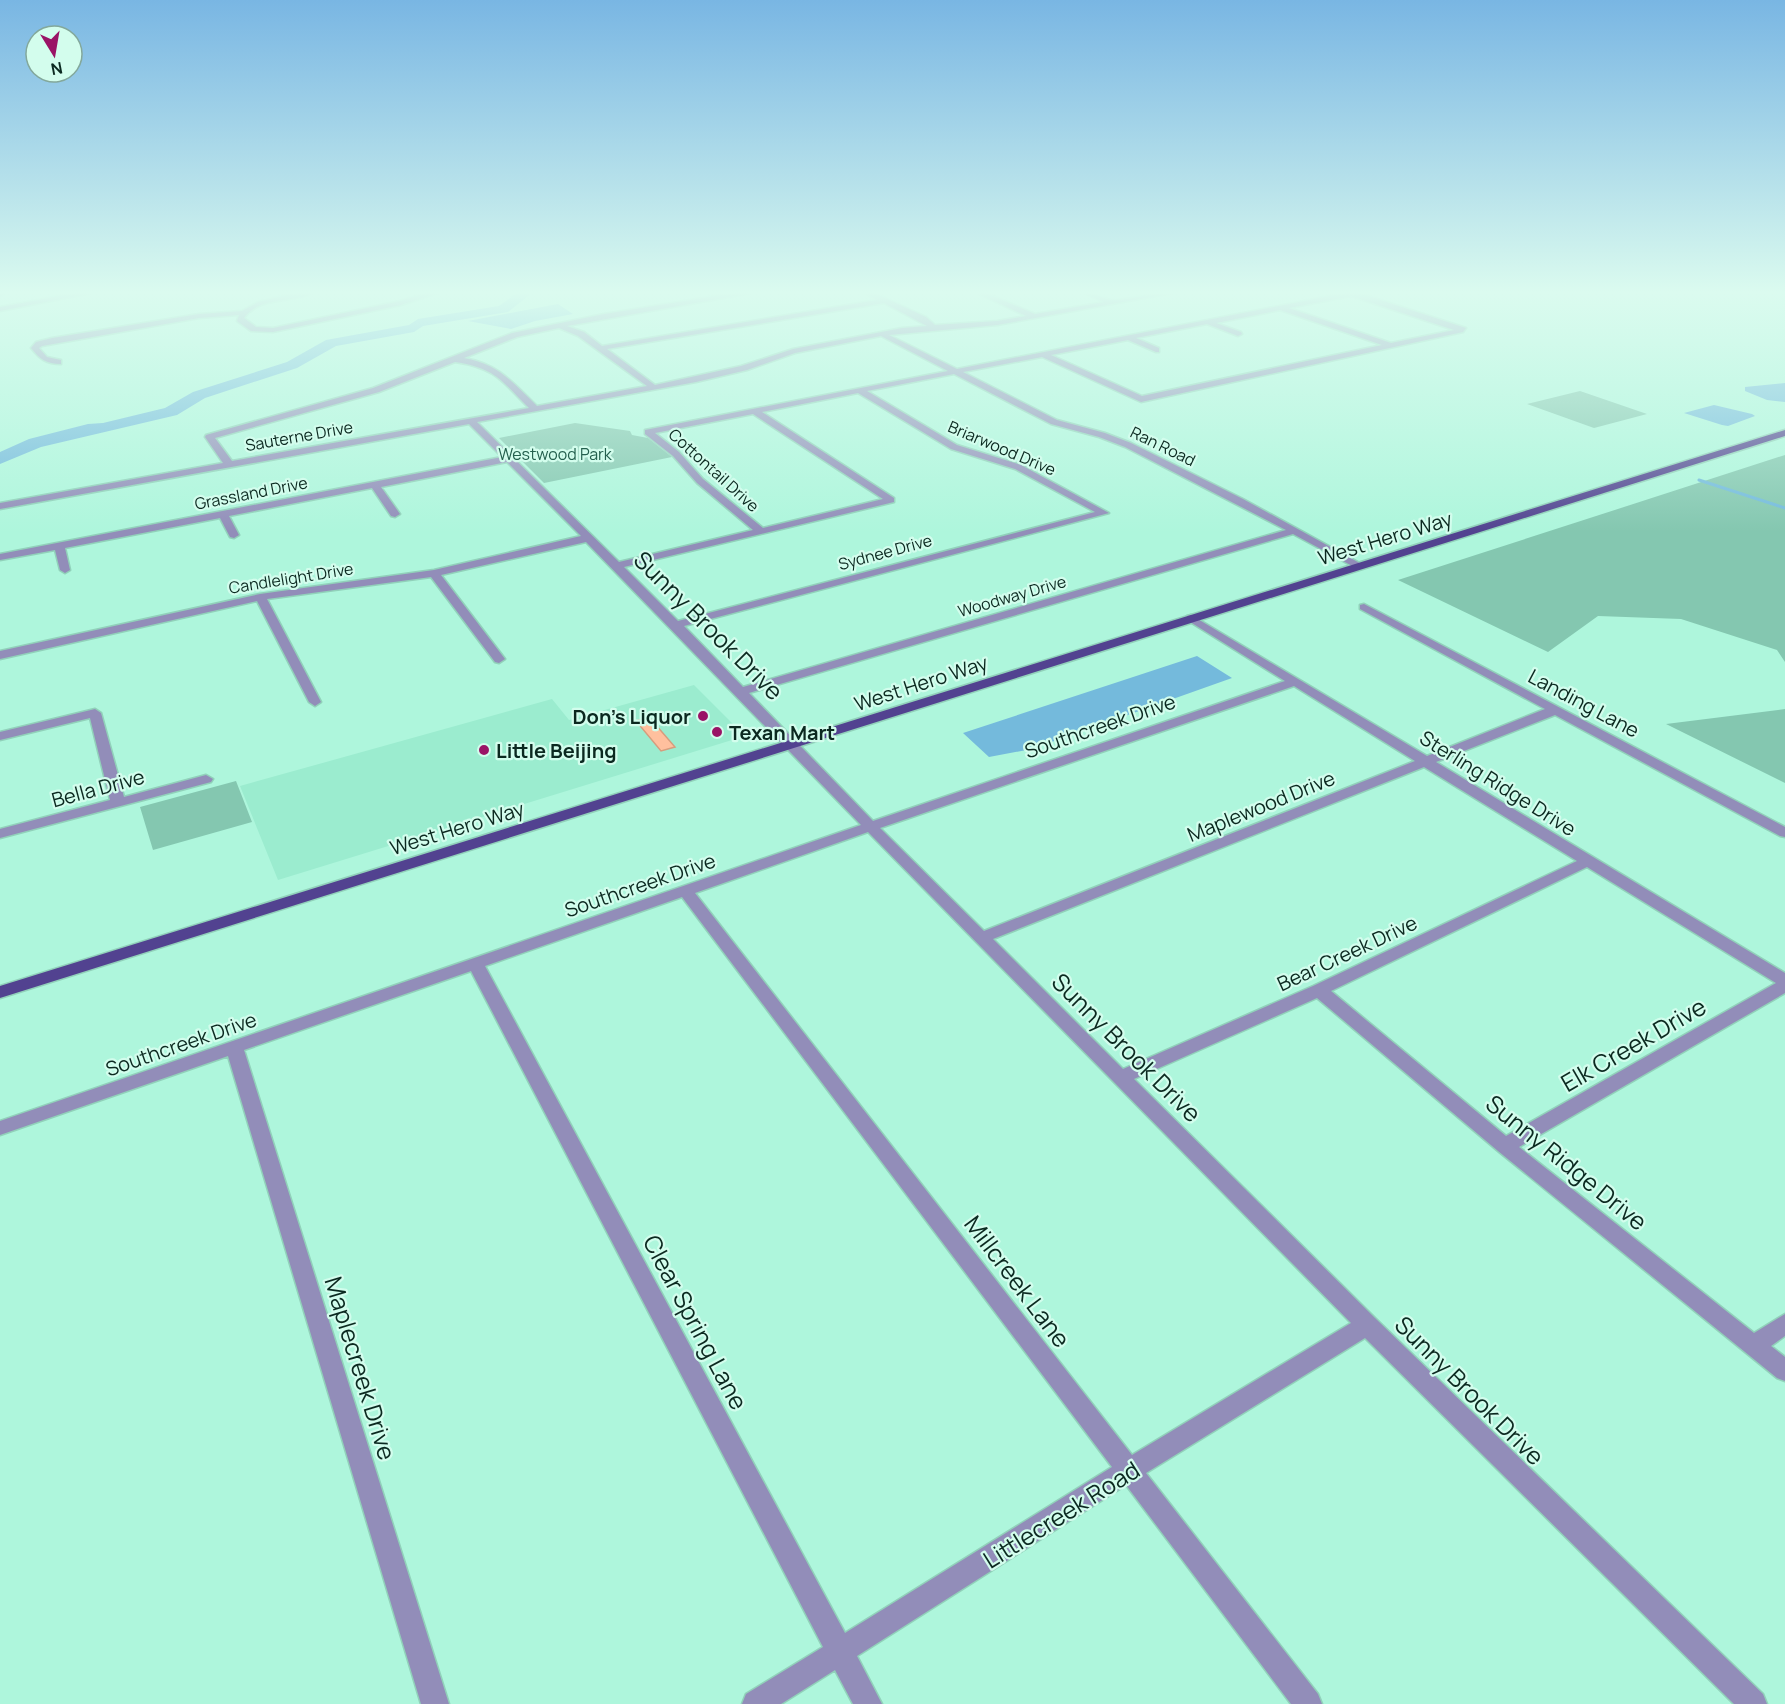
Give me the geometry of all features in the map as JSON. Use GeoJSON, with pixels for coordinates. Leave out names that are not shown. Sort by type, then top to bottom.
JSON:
{"type":"FeatureCollection","features":[{"type":"Feature","properties":{"kind":"main road","name":"West Hero Way"},"geometry":{"type":"LineString","coordinates":[[0,992],[1785,433]]}},
{"type":"Feature","properties":{"kind":"street"},"geometry":{"type":"LineString","coordinates":[[229,464],[209,437],[376,390],[420,373]]}},
{"type":"Feature","properties":{"kind":"street"},"geometry":{"type":"LineString","coordinates":[[498,373],[535,409]]}},
{"type":"Feature","properties":{"kind":"street"},"geometry":{"type":"LineString","coordinates":[[632,373],[653,387]]}},
{"type":"Feature","properties":{"kind":"street","name":"Sauterne Drive"},"geometry":{"type":"LineString","coordinates":[[0,506],[535,409],[722,373]]}},
{"type":"Feature","properties":{"kind":"street","name":"Cottontail Drive"},"geometry":{"type":"LineString","coordinates":[[761,531],[700,481],[676,454],[648,432],[946,373]]}},
{"type":"Feature","properties":{"kind":"street","name":"Ran Road"},"geometry":{"type":"LineString","coordinates":[[957,373],[1054,422],[1102,435],[1128,445],[1360,566]]}},
{"type":"Feature","properties":{"kind":"street"},"geometry":{"type":"LineString","coordinates":[[1083,373],[1141,399],[1263,373]]}},
{"type":"Feature","properties":{"kind":"street","name":"Briarwood Drive"},"geometry":{"type":"LineString","coordinates":[[859,390],[954,447],[1018,467],[1104,513]]}},
{"type":"Feature","properties":{"kind":"street"},"geometry":{"type":"LineString","coordinates":[[616,566],[891,500],[754,411]]}},
{"type":"Feature","properties":{"kind":"street","name":"Sunny Brook Drive"},"geometry":{"type":"LineString","coordinates":[[470,420],[676,625],[871,827],[1367,1325],[1753,1704]]}},
{"type":"Feature","properties":{"kind":"street","name":"Grassland Drive"},"geometry":{"type":"LineString","coordinates":[[0,557],[509,459]]}},
{"type":"Feature","properties":{"kind":"street"},"geometry":{"type":"LineString","coordinates":[[374,484],[395,514]]}},
{"type":"Feature","properties":{"kind":"street","name":"Sydnee Drive"},"geometry":{"type":"LineString","coordinates":[[676,625],[1104,513]]}},
{"type":"Feature","properties":{"kind":"street"},"geometry":{"type":"LineString","coordinates":[[223,514],[234,535]]}},
{"type":"Feature","properties":{"kind":"street","name":"Woodway Drive"},"geometry":{"type":"LineString","coordinates":[[740,692],[1294,531]]}},
{"type":"Feature","properties":{"kind":"street","name":"Candlelight Drive"},"geometry":{"type":"LineString","coordinates":[[0,655],[261,597],[434,573],[588,538]]}},
{"type":"Feature","properties":{"kind":"street"},"geometry":{"type":"LineString","coordinates":[[59,546],[65,570]]}},
{"type":"Feature","properties":{"kind":"street"},"geometry":{"type":"LineString","coordinates":[[434,573],[498,659]]}},
{"type":"Feature","properties":{"kind":"street"},"geometry":{"type":"LineString","coordinates":[[261,597],[315,702]]}},
{"type":"Feature","properties":{"kind":"street","name":"Landing Lane"},"geometry":{"type":"LineString","coordinates":[[1364,608],[1785,833]]}},
{"type":"Feature","properties":{"kind":"street","name":"Sterling Ridge Drive"},"geometry":{"type":"LineString","coordinates":[[1191,618],[1785,983]]}},
{"type":"Feature","properties":{"kind":"street","name":"Southcreek Drive"},"geometry":{"type":"LineString","coordinates":[[0,1128],[235,1049],[685,891],[1294,682]]}},
{"type":"Feature","properties":{"kind":"street","name":"Maplewood Drive"},"geometry":{"type":"LineString","coordinates":[[981,938],[1555,710]]}},
{"type":"Feature","properties":{"kind":"street"},"geometry":{"type":"LineString","coordinates":[[0,736],[95,713],[118,802]]}},
{"type":"Feature","properties":{"kind":"street","name":"Bella Drive"},"geometry":{"type":"LineString","coordinates":[[0,834],[206,779]]}},
{"type":"Feature","properties":{"kind":"street","name":"Bear Creek Drive"},"geometry":{"type":"LineString","coordinates":[[1121,1077],[1319,990],[1588,861]]}},
{"type":"Feature","properties":{"kind":"street","name":"Millcreek Lane"},"geometry":{"type":"LineString","coordinates":[[685,891],[1308,1704]]}},
{"type":"Feature","properties":{"kind":"street","name":"Clear Spring Lane"},"geometry":{"type":"LineString","coordinates":[[476,964],[868,1704]]}},
{"type":"Feature","properties":{"kind":"street","name":"Elk Creek Drive"},"geometry":{"type":"LineString","coordinates":[[1505,1146],[1785,983]]}},
{"type":"Feature","properties":{"kind":"street","name":"Sunny Ridge Drive"},"geometry":{"type":"LineString","coordinates":[[1319,990],[1505,1146],[1785,1371]]}},
{"type":"Feature","properties":{"kind":"street","name":"Maplecreek Drive"},"geometry":{"type":"LineString","coordinates":[[235,1049],[435,1704]]}},
{"type":"Feature","properties":{"kind":"street"},"geometry":{"type":"LineString","coordinates":[[1754,1346],[1785,1324]]}},
{"type":"Feature","properties":{"kind":"street","name":"Littlecreek Road"},"geometry":{"type":"LineString","coordinates":[[756,1704],[1130,1472],[1220,1413],[1367,1325]]}},
{"type":"Feature","properties":{"kind":"shaded area"},"geometry":{"type":"Polygon","coordinates":[[[694,685],[745,736],[278,880],[240,786],[552,699],[569,720],[694,685]]]}},
{"type":"Feature","properties":{"kind":"green space"},"geometry":{"type":"Polygon","coordinates":[[[1580,391],[1647,414],[1594,428],[1527,404],[1580,391]]]}},
{"type":"Feature","properties":{"kind":"green space","name":"Westwood Park"},"geometry":{"type":"Polygon","coordinates":[[[575,423],[630,431],[632,435],[648,438],[672,457],[544,483],[499,438],[575,423]]]}},
{"type":"Feature","properties":{"kind":"green space"},"geometry":{"type":"Polygon","coordinates":[[[1785,455],[1785,662],[1777,650],[1681,619],[1598,616],[1548,652],[1398,580],[1785,455]]]}},
{"type":"Feature","properties":{"kind":"green space"},"geometry":{"type":"Polygon","coordinates":[[[1785,709],[1785,783],[1666,724],[1785,709]]]}},
{"type":"Feature","properties":{"kind":"green space"},"geometry":{"type":"Polygon","coordinates":[[[236,781],[252,822],[153,850],[140,807],[236,781]]]}},
{"type":"Feature","properties":{"kind":"water"},"geometry":{"type":"Polygon","coordinates":[[[1785,383],[1785,402],[1767,400],[1745,391],[1745,387],[1785,383]]]}},
{"type":"Feature","properties":{"kind":"water"},"geometry":{"type":"Polygon","coordinates":[[[1714,405],[1755,416],[1728,426],[1684,413],[1714,405]]]}},
{"type":"Feature","properties":{"kind":"water"},"geometry":{"type":"Polygon","coordinates":[[[1197,656],[1232,678],[1032,749],[989,757],[963,733],[1197,656]]]}},
{"type":"Feature","properties":{"kind":"building"},"geometry":{"type":"Polygon","coordinates":[[[649,717],[675,747],[661,751],[636,721],[649,717]]]}},
{"type":"Feature","properties":{"kind":"waterway"},"geometry":{"type":"LineString","coordinates":[[0,459],[35,443],[88,429],[103,428],[171,412],[199,395],[269,373]]}},
{"type":"Feature","properties":{"kind":"waterway"},"geometry":{"type":"LineString","coordinates":[[1699,480],[1785,508]]}},
{"type":"Feature","properties":{"kind":"place","name":"Don's Liquor"},"geometry":{"type":"Point","coordinates":[703,716]}},
{"type":"Feature","properties":{"kind":"place","name":"Texan Mart"},"geometry":{"type":"Point","coordinates":[717,732]}},
{"type":"Feature","properties":{"kind":"place","name":"Little Beijing"},"geometry":{"type":"Point","coordinates":[484,750]}}]}
